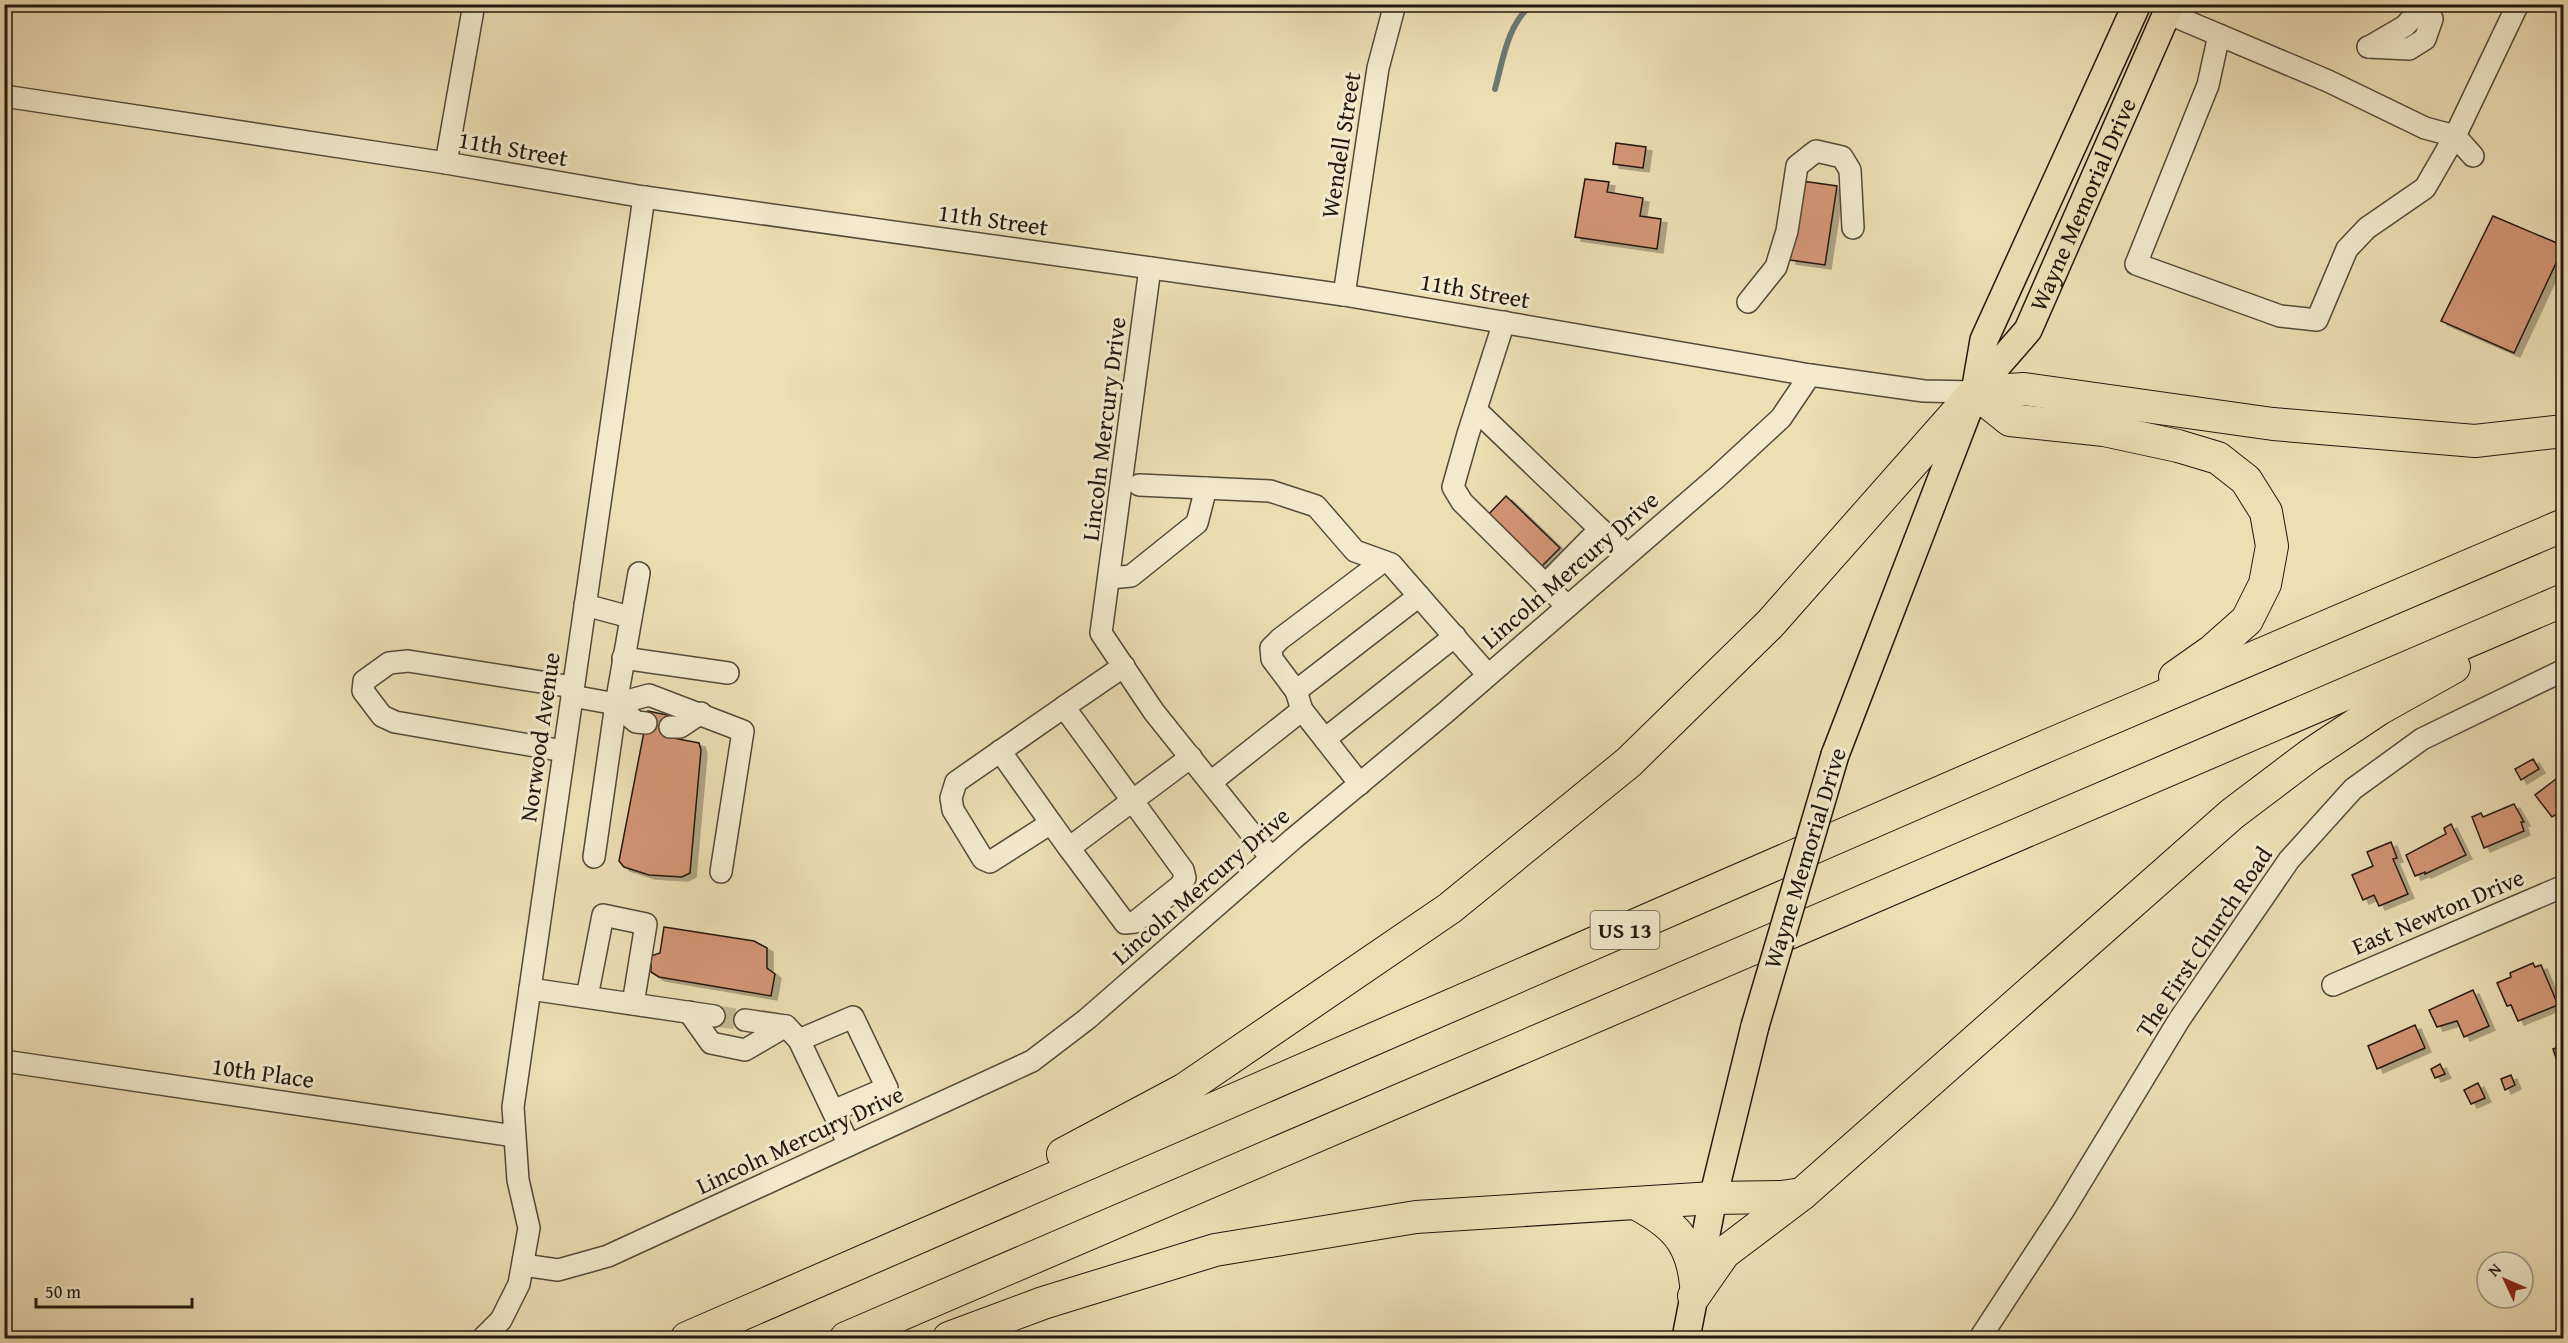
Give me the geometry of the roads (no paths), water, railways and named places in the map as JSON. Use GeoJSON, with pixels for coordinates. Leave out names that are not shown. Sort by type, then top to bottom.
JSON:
{"type":"FeatureCollection","features":[{"type":"Feature","properties":{"kind":"highway"},"geometry":{"type":"LineString","coordinates":[[865,1261],[1185,1089],[1450,908],[1629,762],[1770,624],[1975,392],[2024,389],[2273,424],[2475,441],[2564,431]]}},
{"type":"Feature","properties":{"kind":"highway"},"geometry":{"type":"LineString","coordinates":[[1975,392],[2010,420],[2104,430],[2178,446],[2218,458],[2246,480],[2266,512],[2272,546],[2265,584],[2247,620],[2176,677],[2049,745]]}},
{"type":"Feature","properties":{"kind":"highway","name":"US 13"},"geometry":{"type":"LineString","coordinates":[[687,1338],[2049,745],[2564,525]]}},
{"type":"Feature","properties":{"kind":"highway"},"geometry":{"type":"LineString","coordinates":[[846,1338],[2564,600]]}},
{"type":"Feature","properties":{"kind":"highway"},"geometry":{"type":"LineString","coordinates":[[1695,1291],[1724,1252],[1802,1194],[2241,807],[2310,755],[2379,709],[2564,607]]}},
{"type":"Feature","properties":{"kind":"highway"},"geometry":{"type":"LineString","coordinates":[[949,1338],[1043,1304],[1215,1250],[1416,1217],[1802,1194]]}},
{"type":"Feature","properties":{"kind":"highway"},"geometry":{"type":"LineString","coordinates":[[1635,1203],[1662,1217],[1679,1234],[1694,1265],[1695,1291]]}},
{"type":"Feature","properties":{"kind":"main road","name":"Wayne Memorial Drive"},"geometry":{"type":"LineString","coordinates":[[1686,1338],[1713,1198],[1755,1026],[1835,755],[1975,392],[1984,340],[2137,4]]}},
{"type":"Feature","properties":{"kind":"main road","name":"Wayne Memorial Drive"},"geometry":{"type":"LineString","coordinates":[[1975,392],[2028,330],[2169,9]]}},
{"type":"Feature","properties":{"kind":"street"},"geometry":{"type":"LineString","coordinates":[[446,163],[474,4]]}},
{"type":"Feature","properties":{"kind":"street","name":"Wendell Street"},"geometry":{"type":"LineString","coordinates":[[1344,295],[1378,68],[1395,4]]}},
{"type":"Feature","properties":{"kind":"street"},"geometry":{"type":"LineString","coordinates":[[2368,47],[2405,26],[2426,4]]}},
{"type":"Feature","properties":{"kind":"street"},"geometry":{"type":"LineString","coordinates":[[2219,34],[2208,85],[2136,264],[2280,316],[2317,320],[2347,249],[2367,228],[2425,188],[2455,136],[2518,4]]}},
{"type":"Feature","properties":{"kind":"street"},"geometry":{"type":"LineString","coordinates":[[2169,9],[2425,128],[2455,136],[2473,156]]}},
{"type":"Feature","properties":{"kind":"street","name":"11th Street"},"geometry":{"type":"LineString","coordinates":[[4,96],[446,163],[644,198],[1344,295],[1810,375],[1924,391],[1975,392]]}},
{"type":"Feature","properties":{"kind":"street"},"geometry":{"type":"LineString","coordinates":[[1748,302],[1776,267],[1787,231],[1797,166],[1816,151],[1842,157],[1850,170],[1852,228]]}},
{"type":"Feature","properties":{"kind":"street","name":"Norwood Avenue"},"geometry":{"type":"LineString","coordinates":[[483,1338],[501,1320],[521,1274],[529,1228],[518,1180],[513,1107],[644,198]]}},
{"type":"Feature","properties":{"kind":"street","name":"Lincoln Mercury Drive"},"geometry":{"type":"LineString","coordinates":[[1124,666],[1101,633],[1150,268]]}},
{"type":"Feature","properties":{"kind":"street"},"geometry":{"type":"LineString","coordinates":[[1504,322],[1467,434],[1454,487],[1462,502],[1567,606]]}},
{"type":"Feature","properties":{"kind":"street","name":"Lincoln Mercury Drive"},"geometry":{"type":"LineString","coordinates":[[521,1274],[558,1270],[608,1256],[1032,1062],[1087,1019],[1271,858],[1716,478],[1781,418],[1810,375]]}},
{"type":"Feature","properties":{"kind":"street"},"geometry":{"type":"LineString","coordinates":[[1476,410],[1626,554]]}},
{"type":"Feature","properties":{"kind":"street"},"geometry":{"type":"LineString","coordinates":[[1139,485],[1270,492],[1316,506],[1355,551],[1391,564],[1488,675]]}},
{"type":"Feature","properties":{"kind":"street"},"geometry":{"type":"LineString","coordinates":[[1110,578],[1131,576],[1197,523],[1206,488]]}},
{"type":"Feature","properties":{"kind":"street"},"geometry":{"type":"LineString","coordinates":[[1545,585],[1600,529]]}},
{"type":"Feature","properties":{"kind":"street"},"geometry":{"type":"LineString","coordinates":[[1360,784],[1299,701],[1272,659],[1271,648],[1382,562]]}},
{"type":"Feature","properties":{"kind":"street"},"geometry":{"type":"LineString","coordinates":[[594,857],[623,658],[639,573]]}},
{"type":"Feature","properties":{"kind":"street"},"geometry":{"type":"LineString","coordinates":[[1212,782],[1299,701],[1419,596]]}},
{"type":"Feature","properties":{"kind":"street"},"geometry":{"type":"LineString","coordinates":[[585,605],[630,617]]}},
{"type":"Feature","properties":{"kind":"street"},"geometry":{"type":"LineString","coordinates":[[1325,739],[1455,636]]}},
{"type":"Feature","properties":{"kind":"street"},"geometry":{"type":"LineString","coordinates":[[623,658],[728,673]]}},
{"type":"Feature","properties":{"kind":"street"},"geometry":{"type":"LineString","coordinates":[[564,751],[395,722],[382,716],[363,692],[364,681],[388,663],[408,661],[573,692],[616,704],[636,722],[646,723]]}},
{"type":"Feature","properties":{"kind":"street"},"geometry":{"type":"LineString","coordinates":[[1051,823],[1000,857],[990,862],[983,859],[953,810],[951,798],[956,782],[1124,666],[1154,712],[1271,858]]}},
{"type":"Feature","properties":{"kind":"street","name":"The First Church Road"},"geometry":{"type":"LineString","coordinates":[[1980,1338],[2063,1211],[2179,1020],[2289,860],[2353,789],[2422,739],[2564,670]]}},
{"type":"Feature","properties":{"kind":"street"},"geometry":{"type":"LineString","coordinates":[[616,704],[649,695],[743,731],[721,872]]}},
{"type":"Feature","properties":{"kind":"street"},"geometry":{"type":"LineString","coordinates":[[1000,751],[1119,917],[1125,923],[1135,922],[1180,886],[1185,878],[1183,870],[1064,707]]}},
{"type":"Feature","properties":{"kind":"street"},"geometry":{"type":"LineString","coordinates":[[670,726],[680,727],[701,713]]}},
{"type":"Feature","properties":{"kind":"street"},"geometry":{"type":"LineString","coordinates":[[1069,848],[1133,803],[1191,757]]}},
{"type":"Feature","properties":{"kind":"street","name":"East Newton Drive"},"geometry":{"type":"LineString","coordinates":[[2333,985],[2564,885]]}},
{"type":"Feature","properties":{"kind":"street"},"geometry":{"type":"LineString","coordinates":[[587,997],[603,915],[646,924],[633,1004]]}},
{"type":"Feature","properties":{"kind":"street"},"geometry":{"type":"LineString","coordinates":[[530,989],[714,1016]]}},
{"type":"Feature","properties":{"kind":"street"},"geometry":{"type":"LineString","coordinates":[[689,1012],[711,1043],[745,1050],[792,1033],[853,1017],[887,1088],[833,1111]]}},
{"type":"Feature","properties":{"kind":"street"},"geometry":{"type":"LineString","coordinates":[[745,1020],[792,1033],[849,1145]]}},
{"type":"Feature","properties":{"kind":"street","name":"10th Place"},"geometry":{"type":"LineString","coordinates":[[4,1061],[514,1136]]}},
{"type":"Feature","properties":{"kind":"waterway"},"geometry":{"type":"LineString","coordinates":[[1495,89],[1511,32],[1532,4]]}},
{"type":"Feature","properties":{"kind":"tunnel"},"geometry":{"type":"LineString","coordinates":[[714,1016],[745,1020]]}}]}
